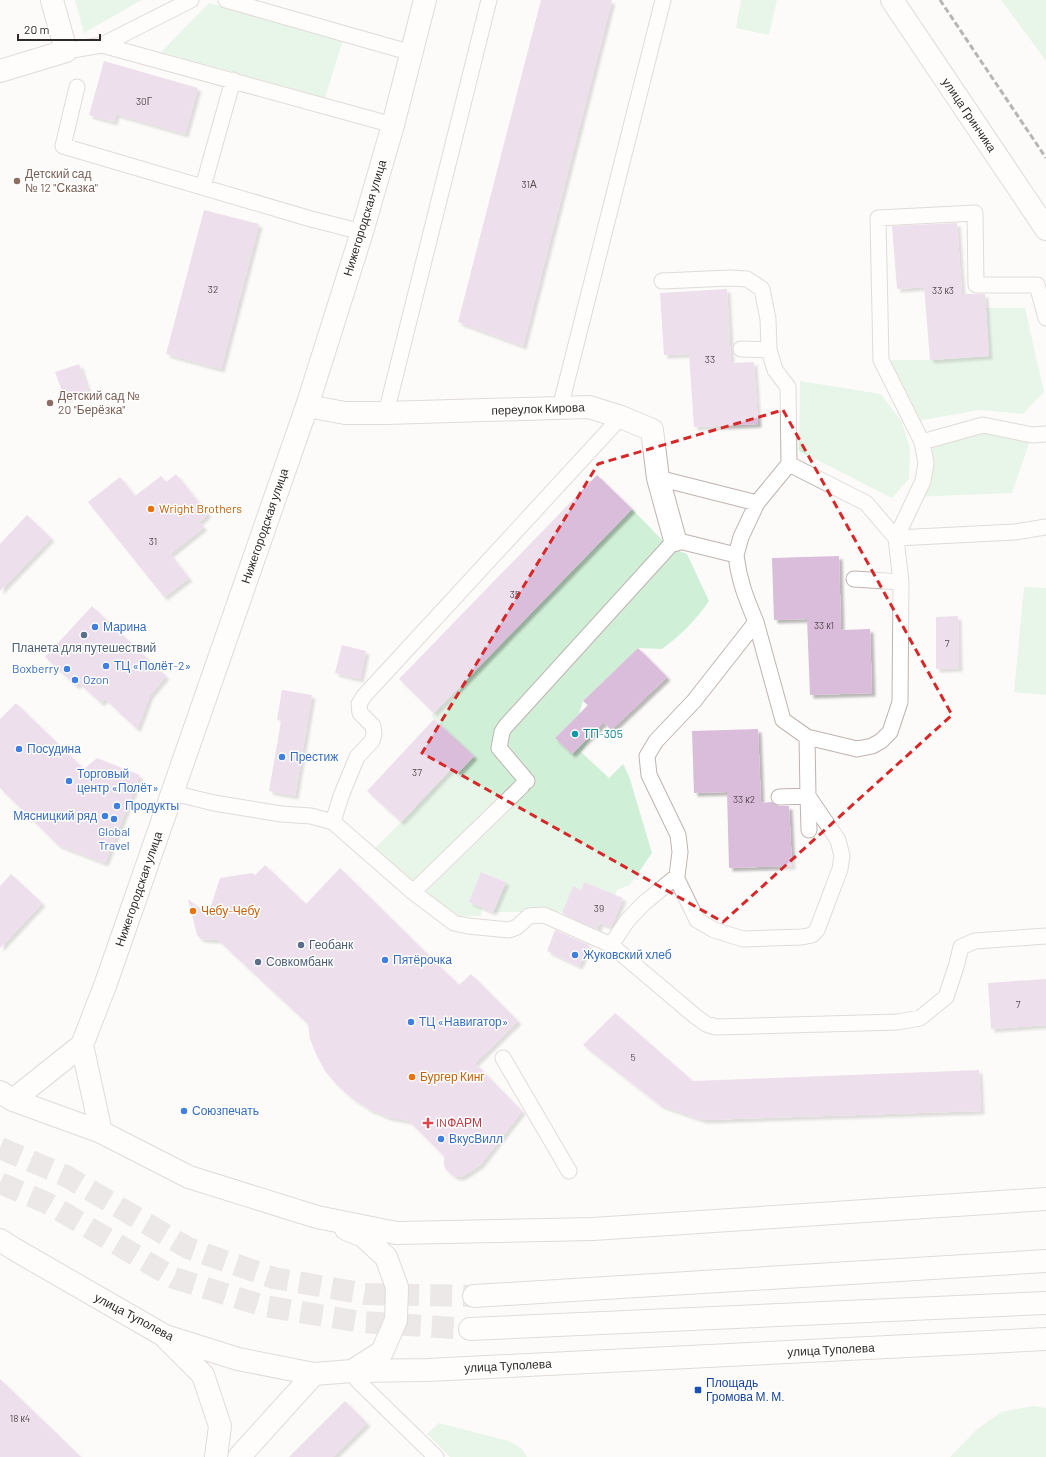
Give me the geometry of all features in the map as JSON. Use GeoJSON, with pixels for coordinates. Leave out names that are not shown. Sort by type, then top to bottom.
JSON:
{"type":"FeatureCollection","features":[{"type":"Feature","properties":{"kind":"main road"},"geometry":{"type":"LineString","coordinates":[[0,71],[66,51],[52,0]]}},
{"type":"Feature","properties":{"kind":"main road","name":"Нижегородская улица"},"geometry":{"type":"LineString","coordinates":[[82,1045],[106,983],[173,793],[307,406],[362,232],[393,125],[425,0]]}},
{"type":"Feature","properties":{"kind":"main road","name":"улица Гринчика"},"geometry":{"type":"LineString","coordinates":[[892,0],[1046,229]]}},
{"type":"Feature","properties":{"kind":"main road","name":"переулок Кирова"},"geometry":{"type":"LineString","coordinates":[[307,406],[345,413],[589,407],[621,417],[652,430],[658,478],[675,540]]}},
{"type":"Feature","properties":{"kind":"main road"},"geometry":{"type":"LineString","coordinates":[[4,1092],[82,1045],[101,1132]]}},
{"type":"Feature","properties":{"kind":"main road"},"geometry":{"type":"LineString","coordinates":[[4,1092],[101,1132],[189,1177],[317,1217],[364,1236],[386,1257],[397,1287],[396,1320],[382,1352],[352,1371]]}},
{"type":"Feature","properties":{"kind":"main road"},"geometry":{"type":"LineString","coordinates":[[317,1217],[396,1233],[488,1232],[593,1229],[1046,1199]]}},
{"type":"Feature","properties":{"kind":"main road","name":"улица Туполева"},"geometry":{"type":"LineString","coordinates":[[7,1245],[165,1336],[238,1360],[314,1374],[1046,1339]]}},
{"type":"Feature","properties":{"kind":"main road"},"geometry":{"type":"LineString","coordinates":[[474,1296],[1046,1261]]}},
{"type":"Feature","properties":{"kind":"main road"},"geometry":{"type":"LineString","coordinates":[[470,1329],[1046,1303]]}},
{"type":"Feature","properties":{"kind":"main road"},"geometry":{"type":"LineString","coordinates":[[165,1336],[203,1375],[220,1426],[216,1457]]}},
{"type":"Feature","properties":{"kind":"main road"},"geometry":{"type":"LineString","coordinates":[[239,1457],[314,1374]]}},
{"type":"Feature","properties":{"kind":"lane"},"geometry":{"type":"LineString","coordinates":[[66,51],[102,45],[191,0]]}},
{"type":"Feature","properties":{"kind":"lane"},"geometry":{"type":"LineString","coordinates":[[226,0],[412,53]]}},
{"type":"Feature","properties":{"kind":"lane"},"geometry":{"type":"LineString","coordinates":[[386,413],[489,0]]}},
{"type":"Feature","properties":{"kind":"lane"},"geometry":{"type":"LineString","coordinates":[[560,408],[663,0]]}},
{"type":"Feature","properties":{"kind":"lane"},"geometry":{"type":"LineString","coordinates":[[102,45],[393,125]]}},
{"type":"Feature","properties":{"kind":"lane"},"geometry":{"type":"LineString","coordinates":[[203,187],[233,80]]}},
{"type":"Feature","properties":{"kind":"lane"},"geometry":{"type":"LineString","coordinates":[[77,87],[64,146],[362,232]]}},
{"type":"Feature","properties":{"kind":"lane"},"geometry":{"type":"LineString","coordinates":[[662,281],[747,278],[762,289],[768,319],[769,350],[775,370],[788,387],[789,464],[757,503],[741,536],[736,555],[738,573],[756,622],[783,720],[807,737],[857,749],[872,746],[881,741],[890,732],[900,702],[901,582],[896,538],[923,481],[926,463],[922,442],[881,360],[878,218],[975,213],[976,285],[1037,285],[1046,318]]}},
{"type":"Feature","properties":{"kind":"lane"},"geometry":{"type":"LineString","coordinates":[[741,349],[769,350]]}},
{"type":"Feature","properties":{"kind":"lane"},"geometry":{"type":"LineString","coordinates":[[334,822],[341,796],[357,757],[372,741],[374,734],[373,726],[360,712],[359,704],[364,696],[621,417]]}},
{"type":"Feature","properties":{"kind":"lane"},"geometry":{"type":"LineString","coordinates":[[922,442],[983,424],[1032,435],[1046,434]]}},
{"type":"Feature","properties":{"kind":"lane"},"geometry":{"type":"LineString","coordinates":[[789,464],[866,503],[896,538]]}},
{"type":"Feature","properties":{"kind":"lane"},"geometry":{"type":"LineString","coordinates":[[658,478],[757,503]]}},
{"type":"Feature","properties":{"kind":"lane"},"geometry":{"type":"LineString","coordinates":[[896,538],[1015,532],[1046,527]]}},
{"type":"Feature","properties":{"kind":"lane"},"geometry":{"type":"LineString","coordinates":[[413,892],[522,786],[525,781],[527,781],[499,748],[502,732],[505,727],[675,540],[736,555]]}},
{"type":"Feature","properties":{"kind":"lane"},"geometry":{"type":"LineString","coordinates":[[854,579],[901,582]]}},
{"type":"Feature","properties":{"kind":"lane"},"geometry":{"type":"LineString","coordinates":[[756,622],[694,700],[656,741],[647,756],[649,775],[678,836],[680,852],[676,877],[697,920],[714,930],[743,939],[786,938],[812,935],[817,930],[840,869],[842,856],[838,840],[808,796]]}},
{"type":"Feature","properties":{"kind":"lane"},"geometry":{"type":"LineString","coordinates":[[807,737],[809,830]]}},
{"type":"Feature","properties":{"kind":"lane"},"geometry":{"type":"LineString","coordinates":[[173,793],[214,803],[281,814],[311,816],[334,822],[413,892],[454,923],[478,928],[509,930],[517,927],[529,916],[544,915],[612,945],[695,1016],[706,1024],[716,1027],[898,1022],[920,1018],[946,997],[961,947],[975,941],[1046,936]]}},
{"type":"Feature","properties":{"kind":"lane"},"geometry":{"type":"LineString","coordinates":[[779,797],[808,796]]}},
{"type":"Feature","properties":{"kind":"lane"},"geometry":{"type":"LineString","coordinates":[[612,945],[627,921],[643,904],[676,877]]}},
{"type":"Feature","properties":{"kind":"lane"},"geometry":{"type":"LineString","coordinates":[[503,1058],[569,1171]]}},
{"type":"Feature","properties":{"kind":"lane"},"geometry":{"type":"LineString","coordinates":[[352,1371],[358,1381],[436,1457]]}},
{"type":"Feature","properties":{"kind":"highlighted area"},"geometry":{"type":"Polygon","coordinates":[[[783,410],[952,715],[723,922],[422,753],[598,464],[783,410]]]}},
{"type":"Feature","properties":{"kind":"green space"},"geometry":{"type":"Polygon","coordinates":[[[75,0],[142,0],[84,33],[75,0]]]}},
{"type":"Feature","properties":{"kind":"green space"},"geometry":{"type":"Polygon","coordinates":[[[741,0],[777,0],[769,35],[736,28],[741,0]]]}},
{"type":"Feature","properties":{"kind":"green space"},"geometry":{"type":"Polygon","coordinates":[[[1001,0],[1046,0],[1046,61],[1001,0]]]}},
{"type":"Feature","properties":{"kind":"green space"},"geometry":{"type":"Polygon","coordinates":[[[209,3],[343,40],[325,98],[161,52],[209,3]]]}},
{"type":"Feature","properties":{"kind":"green space"},"geometry":{"type":"Polygon","coordinates":[[[986,308],[1025,308],[1044,392],[1023,414],[979,410],[912,422],[881,360],[930,360],[989,356],[986,308]]]}},
{"type":"Feature","properties":{"kind":"green space"},"geometry":{"type":"Polygon","coordinates":[[[800,381],[881,394],[902,422],[910,448],[909,479],[892,498],[799,451],[800,381]]]}},
{"type":"Feature","properties":{"kind":"green space"},"geometry":{"type":"Polygon","coordinates":[[[983,425],[1032,435],[1012,493],[915,497],[922,442],[983,425]]]}},
{"type":"Feature","properties":{"kind":"green space"},"geometry":{"type":"Polygon","coordinates":[[[632,509],[669,547],[687,554],[709,601],[687,627],[662,649],[638,648],[583,701],[579,714],[555,738],[572,754],[596,730],[581,752],[609,778],[623,764],[629,776],[652,853],[630,885],[617,890],[615,895],[584,882],[581,890],[573,886],[567,901],[571,912],[493,912],[506,882],[482,872],[469,902],[482,908],[481,916],[447,917],[369,854],[451,769],[457,774],[474,756],[431,716],[632,509]]]}},
{"type":"Feature","properties":{"kind":"green space"},"geometry":{"type":"Polygon","coordinates":[[[1024,587],[1046,588],[1046,695],[1014,692],[1024,587]]]}},
{"type":"Feature","properties":{"kind":"green space"},"geometry":{"type":"Polygon","coordinates":[[[1033,1406],[1046,1408],[1046,1457],[950,1457],[976,1430],[1001,1412],[1033,1406]]]}},
{"type":"Feature","properties":{"kind":"green space"},"geometry":{"type":"Polygon","coordinates":[[[439,1423],[509,1441],[522,1449],[527,1457],[450,1457],[427,1434],[439,1423]]]}},
{"type":"Feature","properties":{"kind":"building"},"geometry":{"type":"Polygon","coordinates":[[[541,0],[612,0],[523,346],[458,322],[541,0]]]}},
{"type":"Feature","properties":{"kind":"building"},"geometry":{"type":"Polygon","coordinates":[[[104,61],[198,88],[185,134],[116,114],[114,122],[89,115],[104,61]]]}},
{"type":"Feature","properties":{"kind":"building"},"geometry":{"type":"Polygon","coordinates":[[[204,210],[259,224],[221,369],[166,354],[204,210]]]}},
{"type":"Feature","properties":{"kind":"building"},"geometry":{"type":"Polygon","coordinates":[[[957,223],[962,294],[985,294],[989,356],[930,360],[924,287],[897,289],[892,226],[957,223]]]}},
{"type":"Feature","properties":{"kind":"building"},"geometry":{"type":"Polygon","coordinates":[[[727,289],[731,363],[754,362],[758,424],[694,427],[689,354],[664,355],[660,293],[727,289]]]}},
{"type":"Feature","properties":{"kind":"building"},"geometry":{"type":"Polygon","coordinates":[[[79,364],[88,390],[65,399],[55,372],[79,364]]]}},
{"type":"Feature","properties":{"kind":"building"},"geometry":{"type":"Polygon","coordinates":[[[176,474],[208,514],[199,522],[204,527],[170,554],[189,578],[164,597],[88,502],[120,477],[135,496],[161,476],[166,482],[176,474]]]}},
{"type":"Feature","properties":{"kind":"building"},"geometry":{"type":"Polygon","coordinates":[[[597,475],[632,509],[434,713],[399,679],[597,475]]]}},
{"type":"Feature","properties":{"kind":"building"},"geometry":{"type":"Polygon","coordinates":[[[27,515],[51,538],[0,591],[0,544],[27,515]]]}},
{"type":"Feature","properties":{"kind":"building"},"geometry":{"type":"Polygon","coordinates":[[[839,556],[841,630],[870,629],[872,693],[810,695],[807,619],[774,620],[772,558],[839,556]]]}},
{"type":"Feature","properties":{"kind":"building","name":"ТЦ «Полёт-2»"},"geometry":{"type":"Polygon","coordinates":[[[92,606],[166,676],[150,695],[137,729],[105,699],[101,703],[79,683],[76,686],[45,657],[92,606]]]}},
{"type":"Feature","properties":{"kind":"building"},"geometry":{"type":"Polygon","coordinates":[[[958,616],[959,668],[936,669],[936,617],[958,616]]]}},
{"type":"Feature","properties":{"kind":"building"},"geometry":{"type":"Polygon","coordinates":[[[342,645],[366,651],[360,679],[335,673],[342,645]]]}},
{"type":"Feature","properties":{"kind":"building"},"geometry":{"type":"Polygon","coordinates":[[[638,648],[667,677],[611,730],[604,722],[572,754],[555,738],[588,705],[583,701],[638,648]]]}},
{"type":"Feature","properties":{"kind":"building"},"geometry":{"type":"Polygon","coordinates":[[[282,690],[312,695],[295,796],[269,791],[281,721],[277,720],[282,690]]]}},
{"type":"Feature","properties":{"kind":"building","name":"Торговый центр «Полёт»"},"geometry":{"type":"Polygon","coordinates":[[[16,703],[84,769],[97,758],[140,775],[105,863],[58,845],[0,788],[0,719],[16,703]]]}},
{"type":"Feature","properties":{"kind":"building"},"geometry":{"type":"Polygon","coordinates":[[[434,719],[474,756],[457,774],[451,769],[401,822],[367,791],[434,719]]]}},
{"type":"Feature","properties":{"kind":"building"},"geometry":{"type":"Polygon","coordinates":[[[758,729],[761,803],[772,802],[779,806],[789,806],[792,866],[729,868],[727,792],[694,793],[692,731],[758,729]]]}},
{"type":"Feature","properties":{"kind":"building","name":"ТЦ «Навигатор»"},"geometry":{"type":"Polygon","coordinates":[[[265,865],[306,904],[340,868],[459,985],[471,974],[518,1021],[475,1063],[522,1111],[480,1165],[463,1176],[454,1176],[446,1170],[444,1165],[444,1156],[409,1121],[388,1117],[369,1109],[352,1098],[337,1085],[325,1071],[310,1039],[308,1024],[218,940],[201,939],[197,935],[188,899],[208,915],[220,878],[252,873],[255,875],[265,865]]]}},
{"type":"Feature","properties":{"kind":"building"},"geometry":{"type":"Polygon","coordinates":[[[481,872],[506,882],[493,912],[469,902],[481,872]]]}},
{"type":"Feature","properties":{"kind":"building"},"geometry":{"type":"Polygon","coordinates":[[[11,874],[42,903],[0,948],[0,886],[11,874]]]}},
{"type":"Feature","properties":{"kind":"building"},"geometry":{"type":"Polygon","coordinates":[[[584,882],[623,898],[611,927],[600,923],[597,929],[562,913],[573,886],[581,890],[584,882]]]}},
{"type":"Feature","properties":{"kind":"building"},"geometry":{"type":"Polygon","coordinates":[[[555,930],[589,945],[579,966],[547,951],[555,930]]]}},
{"type":"Feature","properties":{"kind":"building"},"geometry":{"type":"Polygon","coordinates":[[[1046,979],[1046,1025],[991,1029],[988,983],[1046,979]]]}},
{"type":"Feature","properties":{"kind":"building"},"geometry":{"type":"Polygon","coordinates":[[[615,1013],[693,1081],[979,1070],[981,1111],[703,1120],[660,1105],[583,1045],[615,1013]]]}},
{"type":"Feature","properties":{"kind":"building"},"geometry":{"type":"Polygon","coordinates":[[[0,1379],[81,1457],[0,1457],[0,1379]]]}},
{"type":"Feature","properties":{"kind":"building"},"geometry":{"type":"Polygon","coordinates":[[[345,1401],[367,1423],[333,1457],[289,1457],[345,1401]]]}},
{"type":"Feature","properties":{"kind":"tunnel"},"geometry":{"type":"LineString","coordinates":[[0,1148],[66,1176],[188,1248],[274,1278],[365,1294],[474,1296]]}},
{"type":"Feature","properties":{"kind":"tunnel"},"geometry":{"type":"LineString","coordinates":[[0,1183],[47,1203],[174,1278],[264,1306],[361,1322],[470,1329]]}},
{"type":"Feature","properties":{"kind":"railway"},"geometry":{"type":"LineString","coordinates":[[940,0],[1046,158]]}},
{"type":"Feature","properties":{"kind":"place","name":"Детский сад № 12 \"Сказка\""},"geometry":{"type":"Point","coordinates":[17,181]}},
{"type":"Feature","properties":{"kind":"place","name":"Детский сад № 20 \"Берёзка\""},"geometry":{"type":"Point","coordinates":[50,403]}},
{"type":"Feature","properties":{"kind":"place","name":"Wright Brothers"},"geometry":{"type":"Point","coordinates":[151,509]}},
{"type":"Feature","properties":{"kind":"place","name":"Марина"},"geometry":{"type":"Point","coordinates":[95,627]}},
{"type":"Feature","properties":{"kind":"place","name":"Планета для путешествий"},"geometry":{"type":"Point","coordinates":[84,635]}},
{"type":"Feature","properties":{"kind":"place","name":"ТЦ «Полёт-2»"},"geometry":{"type":"Point","coordinates":[106,666]}},
{"type":"Feature","properties":{"kind":"place","name":"Boxberry"},"geometry":{"type":"Point","coordinates":[67,669]}},
{"type":"Feature","properties":{"kind":"place","name":"Ozon"},"geometry":{"type":"Point","coordinates":[75,680]}},
{"type":"Feature","properties":{"kind":"place","name":"ТП-305"},"geometry":{"type":"Point","coordinates":[575,734]}},
{"type":"Feature","properties":{"kind":"place","name":"Посудина"},"geometry":{"type":"Point","coordinates":[19,749]}},
{"type":"Feature","properties":{"kind":"place","name":"Престиж"},"geometry":{"type":"Point","coordinates":[282,757]}},
{"type":"Feature","properties":{"kind":"place","name":"Торговый центр «Полёт»"},"geometry":{"type":"Point","coordinates":[69,781]}},
{"type":"Feature","properties":{"kind":"place","name":"Продукты"},"geometry":{"type":"Point","coordinates":[117,806]}},
{"type":"Feature","properties":{"kind":"place","name":"Мясницкий ряд"},"geometry":{"type":"Point","coordinates":[105,816]}},
{"type":"Feature","properties":{"kind":"place","name":"Global Travel"},"geometry":{"type":"Point","coordinates":[114,819]}},
{"type":"Feature","properties":{"kind":"place","name":"Чебу-Чебу"},"geometry":{"type":"Point","coordinates":[193,911]}},
{"type":"Feature","properties":{"kind":"place","name":"Геобанк"},"geometry":{"type":"Point","coordinates":[301,945]}},
{"type":"Feature","properties":{"kind":"place","name":"Жуковский хлеб"},"geometry":{"type":"Point","coordinates":[575,955]}},
{"type":"Feature","properties":{"kind":"place","name":"Пятёрочка"},"geometry":{"type":"Point","coordinates":[385,960]}},
{"type":"Feature","properties":{"kind":"place","name":"Совкомбанк"},"geometry":{"type":"Point","coordinates":[258,962]}},
{"type":"Feature","properties":{"kind":"place","name":"ТЦ «Навигатор»"},"geometry":{"type":"Point","coordinates":[411,1022]}},
{"type":"Feature","properties":{"kind":"place","name":"Бургер Кинг"},"geometry":{"type":"Point","coordinates":[412,1077]}},
{"type":"Feature","properties":{"kind":"place","name":"Союзпечать"},"geometry":{"type":"Point","coordinates":[184,1111]}},
{"type":"Feature","properties":{"kind":"place","name":"INФАРМ"},"geometry":{"type":"Point","coordinates":[428,1123]}},
{"type":"Feature","properties":{"kind":"place","name":"ВкусВилл"},"geometry":{"type":"Point","coordinates":[441,1139]}},
{"type":"Feature","properties":{"kind":"place","name":"Площадь Громова М. М."},"geometry":{"type":"Point","coordinates":[698,1390]}}]}
